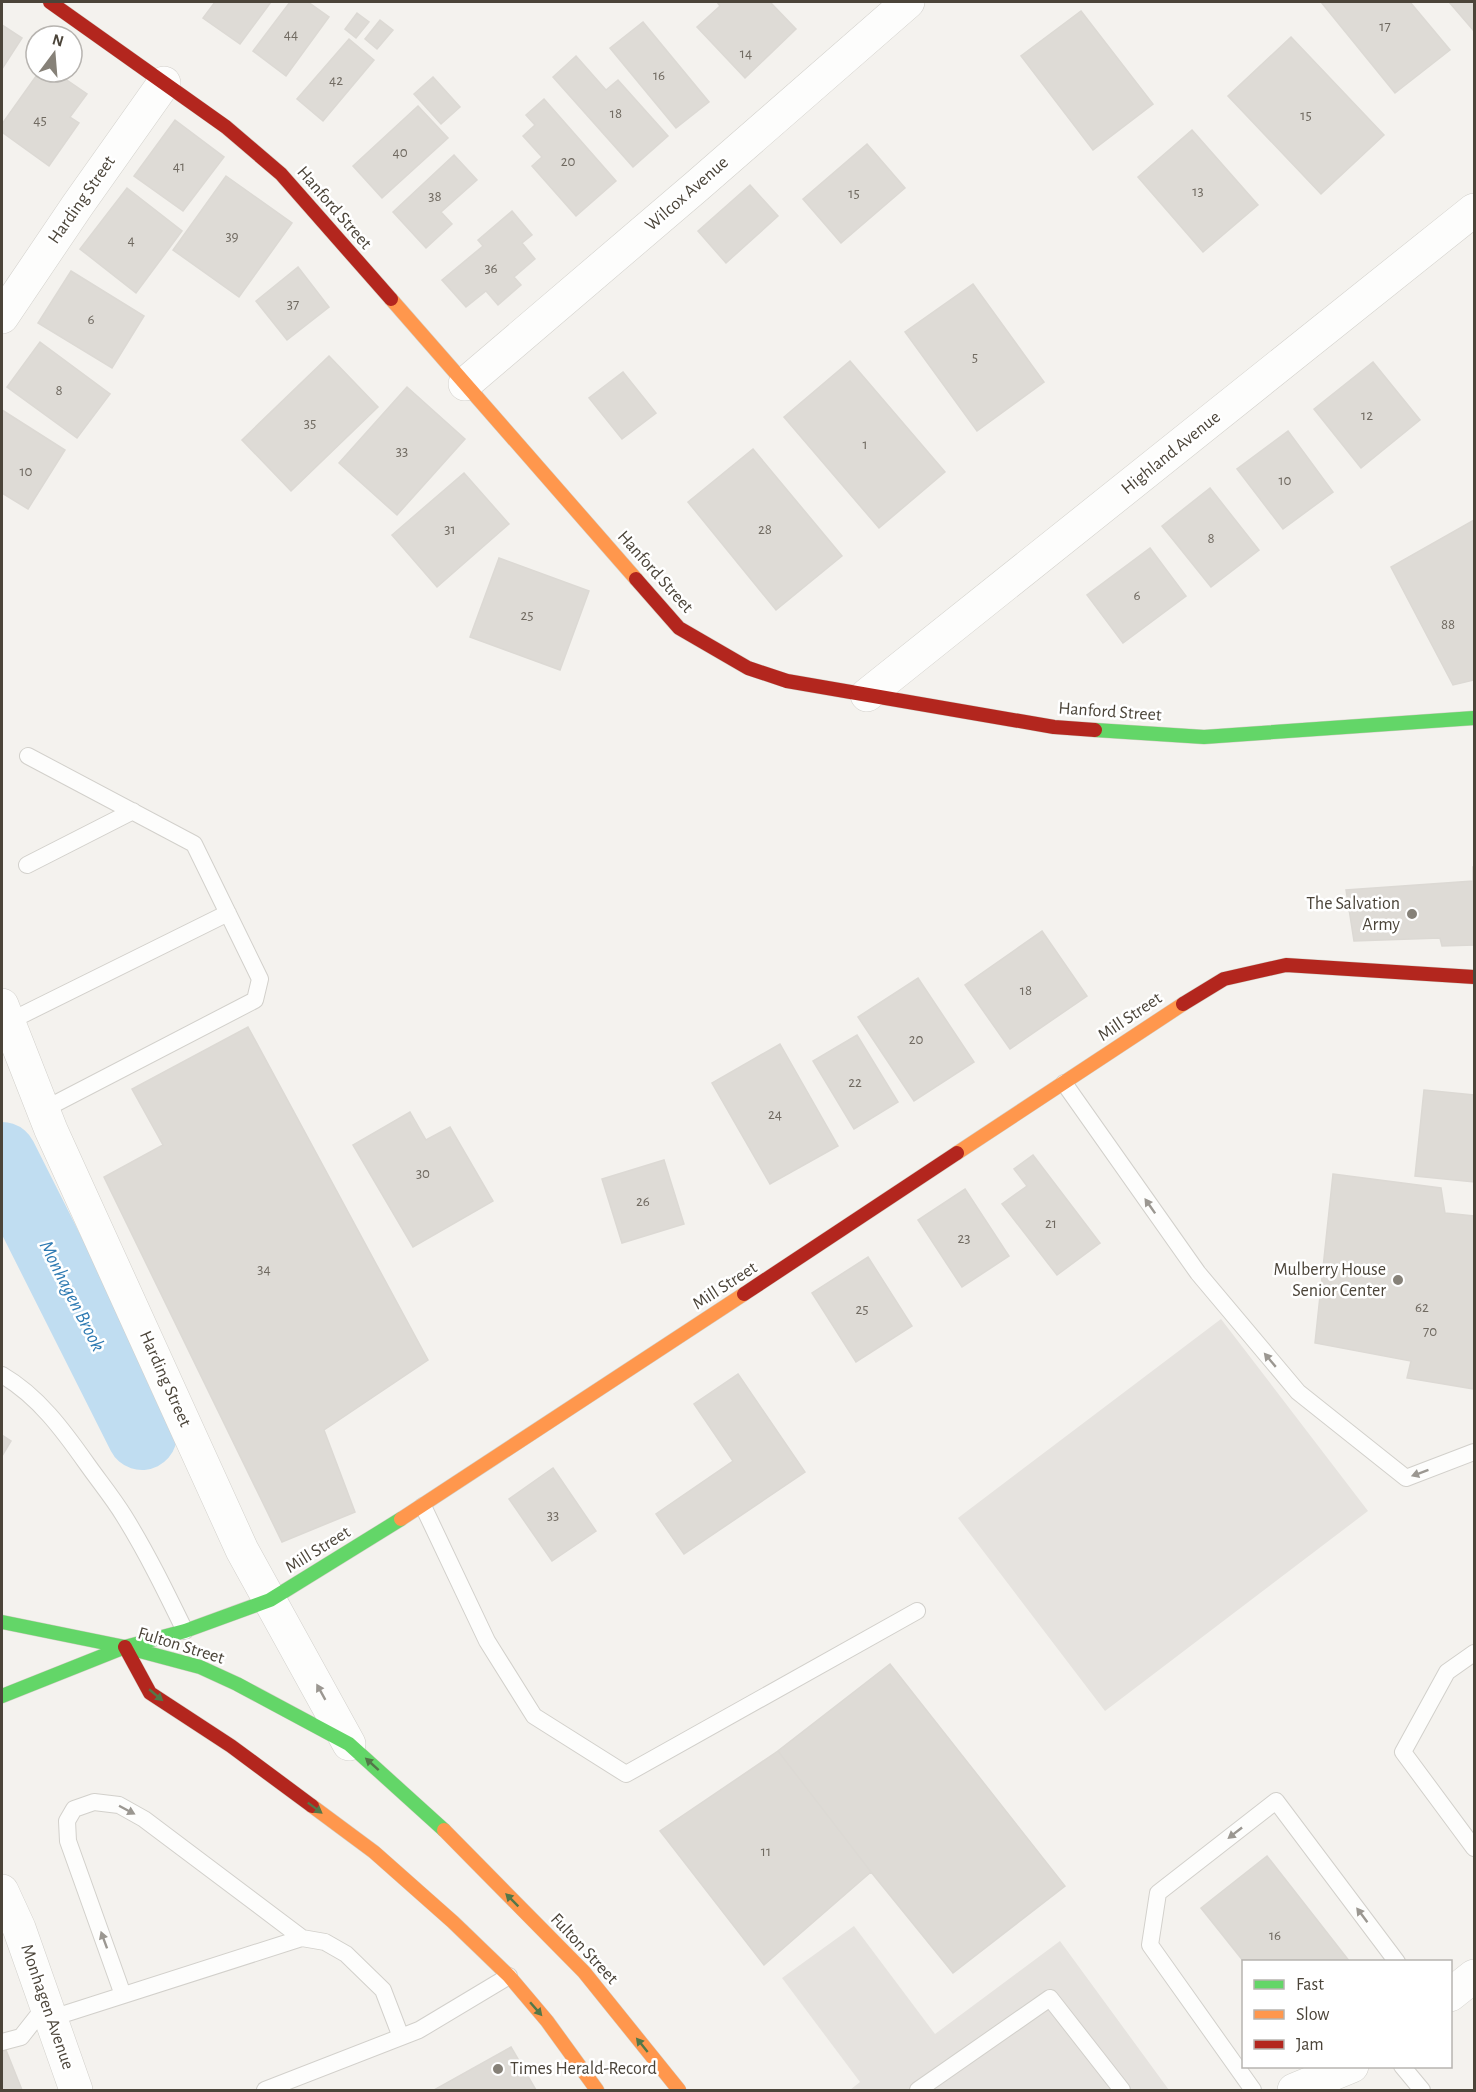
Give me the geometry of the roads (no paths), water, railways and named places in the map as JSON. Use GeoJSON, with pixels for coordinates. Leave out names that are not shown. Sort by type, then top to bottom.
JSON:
{"type":"FeatureCollection","features":[{"type":"Feature","properties":{"kind":"street","name":"Hanford Street"},"geometry":{"type":"LineString","coordinates":[[50,2],[226,127],[280,174],[679,628],[748,668],[787,681],[1054,727],[1204,736],[1474,718]]}},
{"type":"Feature","properties":{"kind":"street","name":"Wilcox Avenue"},"geometry":{"type":"LineString","coordinates":[[465,384],[908,2]]}},
{"type":"Feature","properties":{"kind":"street","name":"Harding Street"},"geometry":{"type":"LineString","coordinates":[[2,317],[164,83]]}},
{"type":"Feature","properties":{"kind":"street","name":"Highland Avenue"},"geometry":{"type":"LineString","coordinates":[[867,695],[1474,210]]}},
{"type":"Feature","properties":{"kind":"street","name":"Mill Street"},"geometry":{"type":"LineString","coordinates":[[2,1696],[125,1647],[185,1631],[270,1600],[423,1506],[1164,1016],[1224,979],[1286,965],[1474,977]]}},
{"type":"Feature","properties":{"kind":"street","name":"Harding Street"},"geometry":{"type":"LineString","coordinates":[[5,1013],[43,1110],[242,1550],[349,1744]]}},
{"type":"Feature","properties":{"kind":"street"},"geometry":{"type":"LineString","coordinates":[[2,1622],[125,1647]]}},
{"type":"Feature","properties":{"kind":"street","name":"Fulton Street"},"geometry":{"type":"LineString","coordinates":[[125,1647],[200,1668],[237,1684],[349,1744],[438,1824],[584,1972],[679,2091]]}},
{"type":"Feature","properties":{"kind":"street","name":"Fulton Street"},"geometry":{"type":"LineString","coordinates":[[125,1647],[150,1693],[231,1746],[374,1852],[453,1922],[509,1976],[547,2021],[597,2091]]}},
{"type":"Feature","properties":{"kind":"street","name":"Monhagen Avenue"},"geometry":{"type":"LineString","coordinates":[[2,1891],[19,1928],[76,2091]]}},
{"type":"Feature","properties":{"kind":"street"},"geometry":{"type":"LineString","coordinates":[[1452,1993],[1474,1976]]}},
{"type":"Feature","properties":{"kind":"street"},"geometry":{"type":"LineString","coordinates":[[1294,2091],[1350,2068]]}},
{"type":"Feature","properties":{"kind":"lane"},"geometry":{"type":"LineString","coordinates":[[28,756],[195,844],[260,980],[255,1000],[43,1110]]}},
{"type":"Feature","properties":{"kind":"lane"},"geometry":{"type":"LineString","coordinates":[[27,865],[133,811]]}},
{"type":"Feature","properties":{"kind":"lane"},"geometry":{"type":"LineString","coordinates":[[5,1013],[228,913]]}},
{"type":"Feature","properties":{"kind":"lane"},"geometry":{"type":"LineString","coordinates":[[1064,1083],[1198,1274],[1298,1392],[1406,1478],[1474,1452]]}},
{"type":"Feature","properties":{"kind":"lane"},"geometry":{"type":"LineString","coordinates":[[2,1375],[20,1386],[42,1407],[72,1442],[123,1515],[156,1572],[185,1631]]}},
{"type":"Feature","properties":{"kind":"lane"},"geometry":{"type":"LineString","coordinates":[[423,1506],[487,1641],[534,1716],[626,1774],[917,1611]]}},
{"type":"Feature","properties":{"kind":"lane"},"geometry":{"type":"LineString","coordinates":[[1474,1653],[1447,1672],[1403,1752],[1474,1848]]}},
{"type":"Feature","properties":{"kind":"lane"},"geometry":{"type":"LineString","coordinates":[[1253,2091],[1149,1945],[1158,1893],[1276,1801],[1395,1960]]}},
{"type":"Feature","properties":{"kind":"lane"},"geometry":{"type":"LineString","coordinates":[[123,1995],[68,1841],[67,1821],[74,1809],[94,1802],[119,1805],[144,1819],[302,1938],[325,1942],[346,1954],[383,1990],[401,2037]]}},
{"type":"Feature","properties":{"kind":"lane"},"geometry":{"type":"LineString","coordinates":[[2,2042],[21,2037],[49,2011],[123,1995],[302,1938]]}},
{"type":"Feature","properties":{"kind":"lane"},"geometry":{"type":"LineString","coordinates":[[265,2091],[419,2030],[509,1976]]}},
{"type":"Feature","properties":{"kind":"lane"},"geometry":{"type":"LineString","coordinates":[[918,2091],[1050,1998],[1122,2091]]}},
{"type":"Feature","properties":{"kind":"lane"},"geometry":{"type":"LineString","coordinates":[[1403,2068],[1422,2091]]}},
{"type":"Feature","properties":{"kind":"waterway","name":"Monhagen Brook"},"geometry":{"type":"LineString","coordinates":[[2,1157],[142,1435]]}},
{"type":"Feature","properties":{"kind":"place","name":"The Salvation Army"},"geometry":{"type":"Point","coordinates":[1412,914]}},
{"type":"Feature","properties":{"kind":"place","name":"Mulberry House Senior Center"},"geometry":{"type":"Point","coordinates":[1398,1280]}},
{"type":"Feature","properties":{"kind":"place","name":"Times Herald-Record"},"geometry":{"type":"Point","coordinates":[498,2069]}}]}
